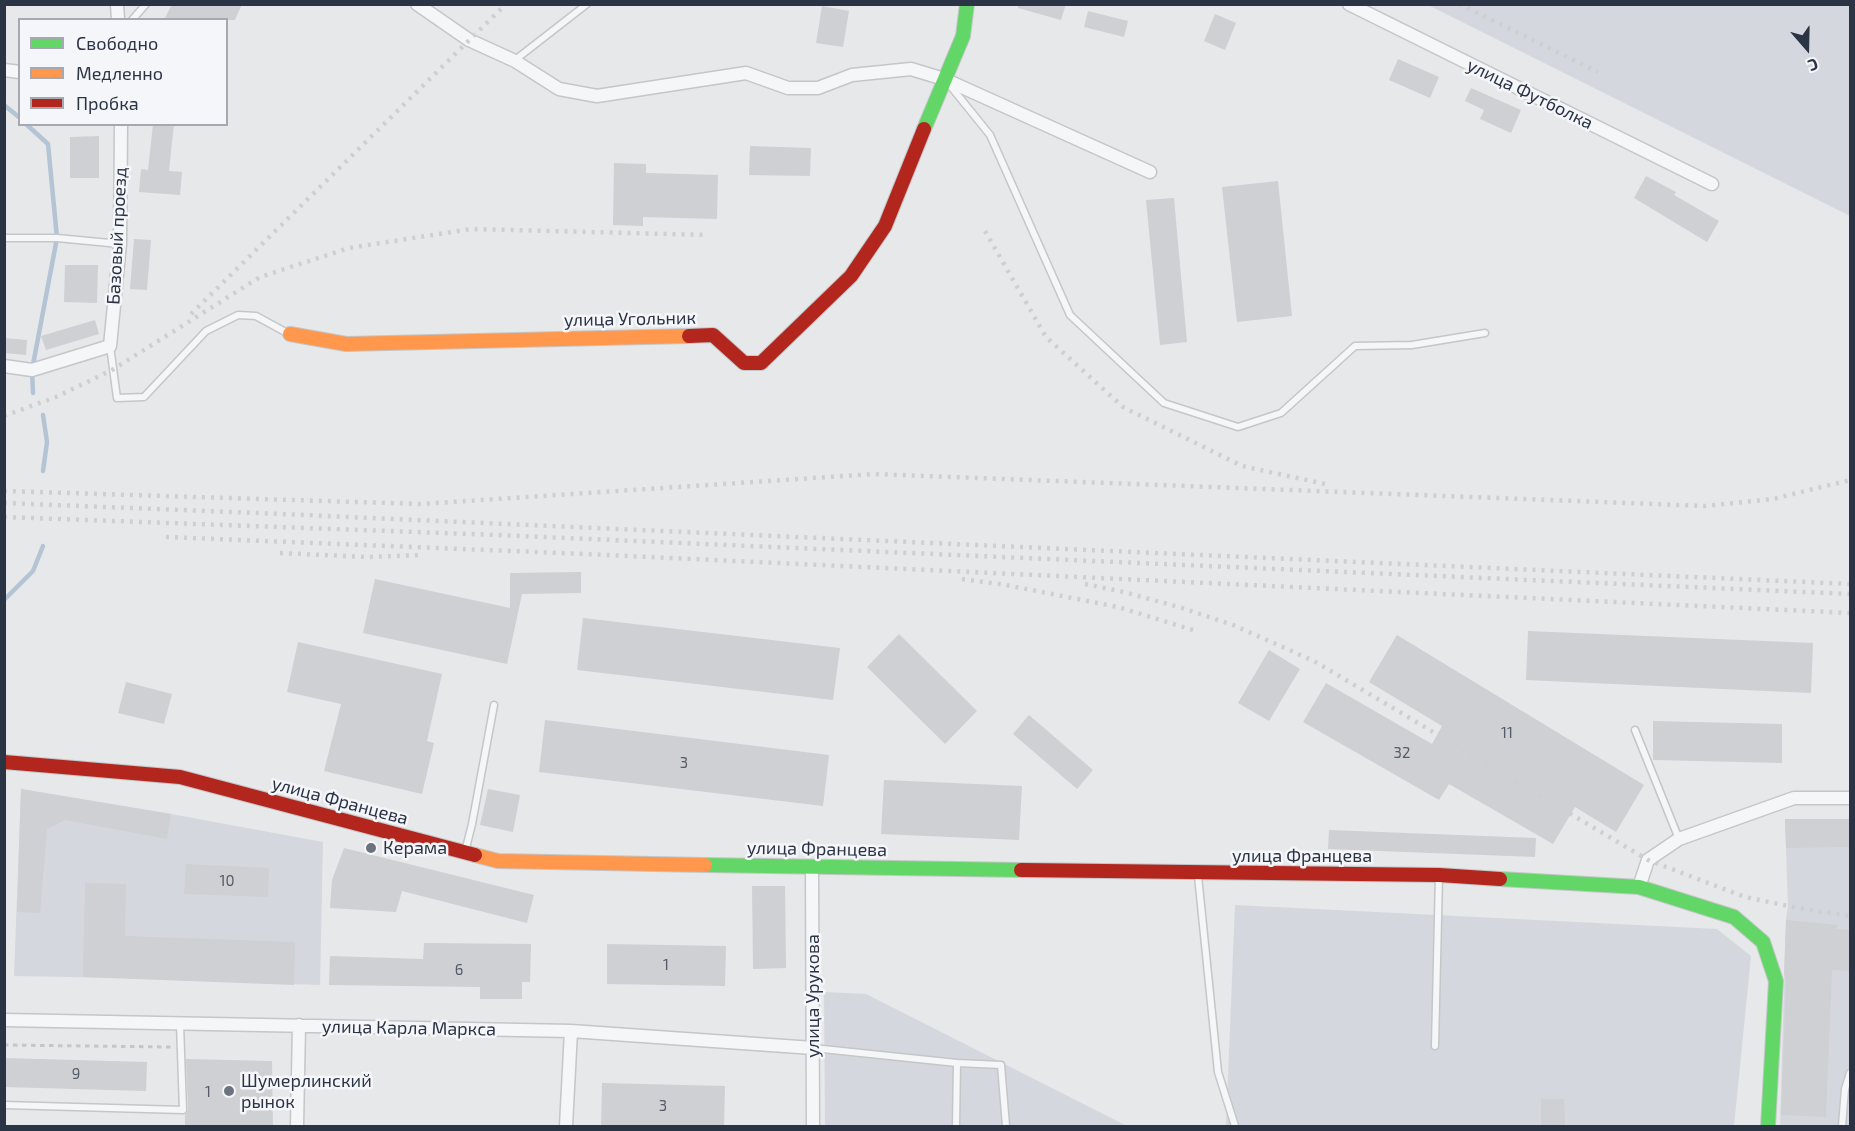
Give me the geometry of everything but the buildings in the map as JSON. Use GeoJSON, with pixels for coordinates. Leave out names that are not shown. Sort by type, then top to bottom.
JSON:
{"type":"FeatureCollection","features":[{"type":"Feature","properties":{"kind":"street"},"geometry":{"type":"LineString","coordinates":[[417,4],[469,40],[514,61],[559,89],[597,96],[746,73],[788,88],[818,88],[852,75],[911,69],[944,79],[1150,172]]}},
{"type":"Feature","properties":{"kind":"street","name":"улица Угольник"},"geometry":{"type":"LineString","coordinates":[[290,334],[346,344],[713,335],[744,363],[761,363],[851,276],[885,226],[963,36],[967,4]]}},
{"type":"Feature","properties":{"kind":"street","name":"улица Футболка"},"geometry":{"type":"LineString","coordinates":[[1348,4],[1712,184]]}},
{"type":"Feature","properties":{"kind":"street","name":"Базовый проезд"},"geometry":{"type":"LineString","coordinates":[[110,346],[120,244],[121,126]]}},
{"type":"Feature","properties":{"kind":"street"},"geometry":{"type":"LineString","coordinates":[[4,366],[32,370],[110,346]]}},
{"type":"Feature","properties":{"kind":"street","name":"улица Францева"},"geometry":{"type":"LineString","coordinates":[[4,762],[180,777],[498,861],[1439,875],[1639,887],[1734,917],[1763,942],[1776,981],[1768,1126]]}},
{"type":"Feature","properties":{"kind":"street"},"geometry":{"type":"LineString","coordinates":[[1639,887],[1648,860],[1679,839],[1794,798],[1851,798]]}},
{"type":"Feature","properties":{"kind":"street","name":"улица Урукова"},"geometry":{"type":"LineString","coordinates":[[812,867],[813,1126]]}},
{"type":"Feature","properties":{"kind":"street","name":"улица Карла Маркса"},"geometry":{"type":"LineString","coordinates":[[4,1020],[570,1031],[813,1048]]}},
{"type":"Feature","properties":{"kind":"street"},"geometry":{"type":"LineString","coordinates":[[297,1126],[299,1025]]}},
{"type":"Feature","properties":{"kind":"street"},"geometry":{"type":"LineString","coordinates":[[566,1126],[570,1031]]}},
{"type":"Feature","properties":{"kind":"lane"},"geometry":{"type":"LineString","coordinates":[[134,18],[147,4]]}},
{"type":"Feature","properties":{"kind":"lane"},"geometry":{"type":"LineString","coordinates":[[514,61],[587,4]]}},
{"type":"Feature","properties":{"kind":"lane"},"geometry":{"type":"LineString","coordinates":[[944,79],[990,135],[1070,315],[1164,403],[1238,427],[1281,413],[1355,346],[1412,345],[1485,333]]}},
{"type":"Feature","properties":{"kind":"lane"},"geometry":{"type":"LineString","coordinates":[[4,238],[57,238],[120,244]]}},
{"type":"Feature","properties":{"kind":"lane"},"geometry":{"type":"LineString","coordinates":[[110,346],[117,398],[144,397],[206,331],[238,315],[256,315],[290,334]]}},
{"type":"Feature","properties":{"kind":"lane"},"geometry":{"type":"LineString","coordinates":[[465,852],[494,705]]}},
{"type":"Feature","properties":{"kind":"lane"},"geometry":{"type":"LineString","coordinates":[[1635,730],[1679,839]]}},
{"type":"Feature","properties":{"kind":"lane"},"geometry":{"type":"LineString","coordinates":[[1198,873],[1218,1072],[1235,1126]]}},
{"type":"Feature","properties":{"kind":"lane"},"geometry":{"type":"LineString","coordinates":[[1435,1046],[1439,875]]}},
{"type":"Feature","properties":{"kind":"lane"},"geometry":{"type":"LineString","coordinates":[[4,1105],[183,1110],[180,1023]]}},
{"type":"Feature","properties":{"kind":"lane"},"geometry":{"type":"LineString","coordinates":[[813,1048],[957,1063],[1001,1065],[1006,1126]]}},
{"type":"Feature","properties":{"kind":"lane"},"geometry":{"type":"LineString","coordinates":[[956,1126],[957,1063]]}},
{"type":"Feature","properties":{"kind":"lane"},"geometry":{"type":"LineString","coordinates":[[1842,1126],[1845,1089],[1851,1073]]}},
{"type":"Feature","properties":{"kind":"path"},"geometry":{"type":"LineString","coordinates":[[4,1045],[180,1047]]}},
{"type":"Feature","properties":{"kind":"shaded area"},"geometry":{"type":"Polygon","coordinates":[[[1428,5],[1850,5],[1850,216],[1428,5]]]}},
{"type":"Feature","properties":{"kind":"shaded area"},"geometry":{"type":"Polygon","coordinates":[[[21,789],[323,842],[320,985],[14,976],[21,789]]]}},
{"type":"Feature","properties":{"kind":"shaded area"},"geometry":{"type":"Polygon","coordinates":[[[1785,819],[1850,819],[1850,1126],[1780,1126],[1788,905],[1785,819]]]}},
{"type":"Feature","properties":{"kind":"shaded area"},"geometry":{"type":"Polygon","coordinates":[[[1235,905],[1717,929],[1751,956],[1734,1126],[1226,1126],[1235,905]]]}},
{"type":"Feature","properties":{"kind":"shaded area"},"geometry":{"type":"Polygon","coordinates":[[[824,992],[866,994],[1127,1126],[825,1126],[824,992]]]}},
{"type":"Feature","properties":{"kind":"waterway"},"geometry":{"type":"LineString","coordinates":[[4,105],[18,116]]}},
{"type":"Feature","properties":{"kind":"waterway"},"geometry":{"type":"LineString","coordinates":[[28,126],[48,144],[57,238],[32,370],[33,393]]}},
{"type":"Feature","properties":{"kind":"waterway"},"geometry":{"type":"LineString","coordinates":[[43,415],[47,442],[43,471]]}},
{"type":"Feature","properties":{"kind":"waterway"},"geometry":{"type":"LineString","coordinates":[[4,600],[33,571],[43,546]]}},
{"type":"Feature","properties":{"kind":"railway"},"geometry":{"type":"LineString","coordinates":[[191,314],[506,4]]}},
{"type":"Feature","properties":{"kind":"railway"},"geometry":{"type":"LineString","coordinates":[[1459,4],[1598,72]]}},
{"type":"Feature","properties":{"kind":"railway"},"geometry":{"type":"LineString","coordinates":[[4,416],[56,397],[112,370],[260,277],[349,248],[471,229],[708,235]]}},
{"type":"Feature","properties":{"kind":"railway"},"geometry":{"type":"LineString","coordinates":[[985,231],[1046,337],[1123,407],[1242,466],[1325,484]]}},
{"type":"Feature","properties":{"kind":"railway"},"geometry":{"type":"LineString","coordinates":[[4,491],[421,504],[874,474],[1705,506],[1773,499],[1850,480]]}},
{"type":"Feature","properties":{"kind":"railway"},"geometry":{"type":"LineString","coordinates":[[4,503],[1850,584]]}},
{"type":"Feature","properties":{"kind":"railway"},"geometry":{"type":"LineString","coordinates":[[4,517],[498,535],[1850,594]]}},
{"type":"Feature","properties":{"kind":"railway"},"geometry":{"type":"LineString","coordinates":[[166,537],[585,554],[1850,613]]}},
{"type":"Feature","properties":{"kind":"railway"},"geometry":{"type":"LineString","coordinates":[[280,553],[367,557],[422,555]]}},
{"type":"Feature","properties":{"kind":"railway"},"geometry":{"type":"LineString","coordinates":[[962,579],[1006,585],[1118,607],[1193,630]]}},
{"type":"Feature","properties":{"kind":"railway"},"geometry":{"type":"LineString","coordinates":[[1085,584],[1182,608],[1233,625],[1314,661],[1648,860],[1745,897],[1850,916]]}},
{"type":"Feature","properties":{"kind":"traffic: fast"},"geometry":{"type":"LineString","coordinates":[[924,129],[963,36],[967,4]]}},
{"type":"Feature","properties":{"kind":"traffic: fast"},"geometry":{"type":"LineString","coordinates":[[705,865],[1021,870]]}},
{"type":"Feature","properties":{"kind":"traffic: fast"},"geometry":{"type":"LineString","coordinates":[[1500,879],[1639,887],[1734,917],[1763,942],[1776,981],[1768,1126]]}},
{"type":"Feature","properties":{"kind":"traffic: slow"},"geometry":{"type":"LineString","coordinates":[[290,334],[346,344],[689,336]]}},
{"type":"Feature","properties":{"kind":"traffic: slow"},"geometry":{"type":"LineString","coordinates":[[475,855],[498,861],[705,865]]}},
{"type":"Feature","properties":{"kind":"traffic: jam"},"geometry":{"type":"LineString","coordinates":[[689,336],[713,335],[744,363],[761,363],[851,276],[885,226],[924,129]]}},
{"type":"Feature","properties":{"kind":"traffic: jam"},"geometry":{"type":"LineString","coordinates":[[4,762],[180,777],[475,855]]}},
{"type":"Feature","properties":{"kind":"traffic: jam"},"geometry":{"type":"LineString","coordinates":[[1021,870],[1439,875],[1500,879]]}},
{"type":"Feature","properties":{"kind":"place","name":"Керама"},"geometry":{"type":"Point","coordinates":[371,848]}},
{"type":"Feature","properties":{"kind":"place","name":"Шумерлинский рынок"},"geometry":{"type":"Point","coordinates":[229,1091]}}]}
